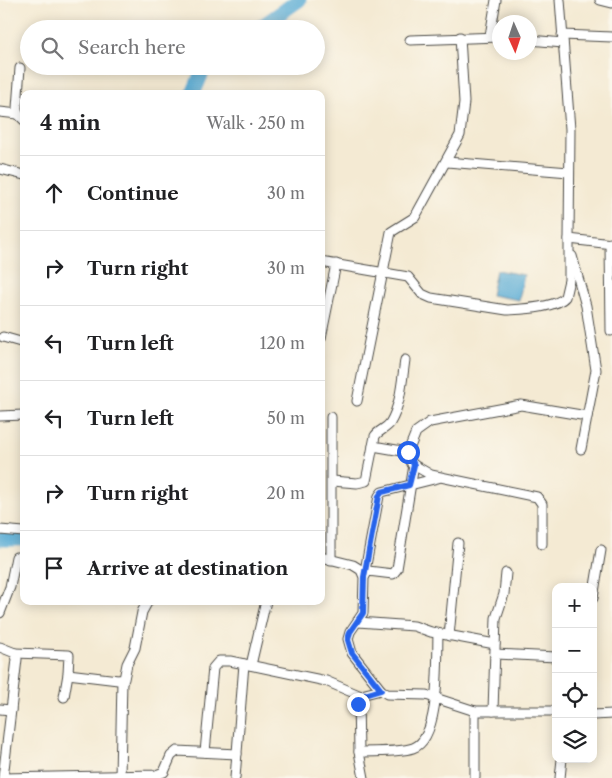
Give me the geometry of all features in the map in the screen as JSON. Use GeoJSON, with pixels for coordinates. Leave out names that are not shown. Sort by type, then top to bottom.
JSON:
{"type":"FeatureCollection","features":[{"type":"Feature","properties":{"kind":"street"},"geometry":{"type":"LineString","coordinates":[[496,0],[496,15]]}},
{"type":"Feature","properties":{"kind":"street"},"geometry":{"type":"LineString","coordinates":[[325,263],[408,277],[422,294],[431,298],[507,310],[554,306],[560,303],[567,292],[570,129],[560,0]]}},
{"type":"Feature","properties":{"kind":"street"},"geometry":{"type":"LineString","coordinates":[[600,0],[612,3]]}},
{"type":"Feature","properties":{"kind":"street"},"geometry":{"type":"LineString","coordinates":[[410,40],[492,36]]}},
{"type":"Feature","properties":{"kind":"street"},"geometry":{"type":"LineString","coordinates":[[357,401],[391,232],[415,217],[447,162],[460,135],[464,102],[460,37]]}},
{"type":"Feature","properties":{"kind":"street"},"geometry":{"type":"LineString","coordinates":[[537,40],[612,37]]}},
{"type":"Feature","properties":{"kind":"street"},"geometry":{"type":"LineString","coordinates":[[20,75],[20,90]]}},
{"type":"Feature","properties":{"kind":"street"},"geometry":{"type":"LineString","coordinates":[[0,112],[20,117]]}},
{"type":"Feature","properties":{"kind":"street"},"geometry":{"type":"LineString","coordinates":[[447,162],[569,172]]}},
{"type":"Feature","properties":{"kind":"street"},"geometry":{"type":"LineString","coordinates":[[0,169],[20,174]]}},
{"type":"Feature","properties":{"kind":"street"},"geometry":{"type":"LineString","coordinates":[[568,239],[611,243],[611,331]]}},
{"type":"Feature","properties":{"kind":"street"},"geometry":{"type":"LineString","coordinates":[[569,252],[574,259],[586,306],[596,370],[581,450]]}},
{"type":"Feature","properties":{"kind":"street"},"geometry":{"type":"LineString","coordinates":[[325,318],[336,264]]}},
{"type":"Feature","properties":{"kind":"street"},"geometry":{"type":"LineString","coordinates":[[3,337],[20,342]]}},
{"type":"Feature","properties":{"kind":"street"},"geometry":{"type":"LineString","coordinates":[[332,480],[357,483],[366,481],[375,436],[388,426],[396,408],[405,360]]}},
{"type":"Feature","properties":{"kind":"street"},"geometry":{"type":"LineString","coordinates":[[542,544],[542,504],[537,497],[439,478],[414,465],[408,452],[416,432],[430,422],[521,405],[587,416]]}},
{"type":"Feature","properties":{"kind":"street"},"geometry":{"type":"LineString","coordinates":[[0,416],[20,415]]}},
{"type":"Feature","properties":{"kind":"street"},"geometry":{"type":"LineString","coordinates":[[331,417],[331,560]]}},
{"type":"Feature","properties":{"kind":"street"},"geometry":{"type":"LineString","coordinates":[[373,446],[408,452]]}},
{"type":"Feature","properties":{"kind":"street"},"geometry":{"type":"LineString","coordinates":[[364,577],[368,571],[393,574],[397,569],[401,552],[409,485],[414,465]]}},
{"type":"Feature","properties":{"kind":"street"},"geometry":{"type":"LineString","coordinates":[[439,478],[382,492],[379,496],[364,577],[365,604],[358,622],[350,632],[349,647],[381,690],[387,694],[426,695],[475,711],[552,711]]}},
{"type":"Feature","properties":{"kind":"street"},"geometry":{"type":"LineString","coordinates":[[0,530],[20,532]]}},
{"type":"Feature","properties":{"kind":"street"},"geometry":{"type":"LineString","coordinates":[[449,636],[458,543]]}},
{"type":"Feature","properties":{"kind":"street"},"geometry":{"type":"LineString","coordinates":[[595,583],[600,550]]}},
{"type":"Feature","properties":{"kind":"street"},"geometry":{"type":"LineString","coordinates":[[0,613],[16,557]]}},
{"type":"Feature","properties":{"kind":"street"},"geometry":{"type":"LineString","coordinates":[[325,558],[353,565],[361,570],[364,577]]}},
{"type":"Feature","properties":{"kind":"street"},"geometry":{"type":"LineString","coordinates":[[493,711],[496,618],[504,594],[506,573]]}},
{"type":"Feature","properties":{"kind":"street"},"geometry":{"type":"LineString","coordinates":[[120,777],[122,680],[125,676],[127,664],[134,654],[142,612],[146,605]]}},
{"type":"Feature","properties":{"kind":"street"},"geometry":{"type":"LineString","coordinates":[[235,778],[248,665],[265,605]]}},
{"type":"Feature","properties":{"kind":"street"},"geometry":{"type":"LineString","coordinates":[[358,622],[414,626],[438,634],[495,644]]}},
{"type":"Feature","properties":{"kind":"street"},"geometry":{"type":"LineString","coordinates":[[359,752],[407,749],[419,745],[428,731],[436,698],[438,634]]}},
{"type":"Feature","properties":{"kind":"street"},"geometry":{"type":"LineString","coordinates":[[0,647],[15,653],[69,655],[64,696]]}},
{"type":"Feature","properties":{"kind":"street"},"geometry":{"type":"LineString","coordinates":[[15,653],[18,659],[3,778],[120,777],[160,774],[172,778]]}},
{"type":"Feature","properties":{"kind":"street"},"geometry":{"type":"LineString","coordinates":[[495,654],[552,657]]}},
{"type":"Feature","properties":{"kind":"street"},"geometry":{"type":"LineString","coordinates":[[205,752],[212,668],[219,661],[326,681],[361,696],[381,690]]}},
{"type":"Feature","properties":{"kind":"street"},"geometry":{"type":"LineString","coordinates":[[68,674],[122,680]]}},
{"type":"Feature","properties":{"kind":"street"},"geometry":{"type":"LineString","coordinates":[[361,696],[358,704],[359,752],[364,778]]}},
{"type":"Feature","properties":{"kind":"street"},"geometry":{"type":"LineString","coordinates":[[0,708],[12,710]]}},
{"type":"Feature","properties":{"kind":"street"},"geometry":{"type":"LineString","coordinates":[[475,711],[475,778]]}},
{"type":"Feature","properties":{"kind":"street"},"geometry":{"type":"LineString","coordinates":[[597,715],[612,714]]}},
{"type":"Feature","properties":{"kind":"street"},"geometry":{"type":"LineString","coordinates":[[160,774],[164,772],[174,753],[237,754]]}},
{"type":"Feature","properties":{"kind":"street"},"geometry":{"type":"LineString","coordinates":[[560,778],[562,763]]}},
{"type":"Feature","properties":{"kind":"water"},"geometry":{"type":"Polygon","coordinates":[[[496,270],[524,275],[519,300],[491,295],[496,270]]]}},
{"type":"Feature","properties":{"kind":"waterway"},"geometry":{"type":"LineString","coordinates":[[271,20],[299,0]]}},
{"type":"Feature","properties":{"kind":"waterway"},"geometry":{"type":"LineString","coordinates":[[195,90],[201,75]]}},
{"type":"Feature","properties":{"kind":"waterway"},"geometry":{"type":"LineString","coordinates":[[0,539],[20,539]]}},
{"type":"Feature","properties":{"kind":"route"},"geometry":{"type":"LineString","coordinates":[[358,704],[361,696],[381,690],[375,684],[371,674],[352,653],[348,640],[350,632],[363,613],[365,604],[364,577],[379,496],[382,492],[409,485],[414,465],[408,452]]}}]}
